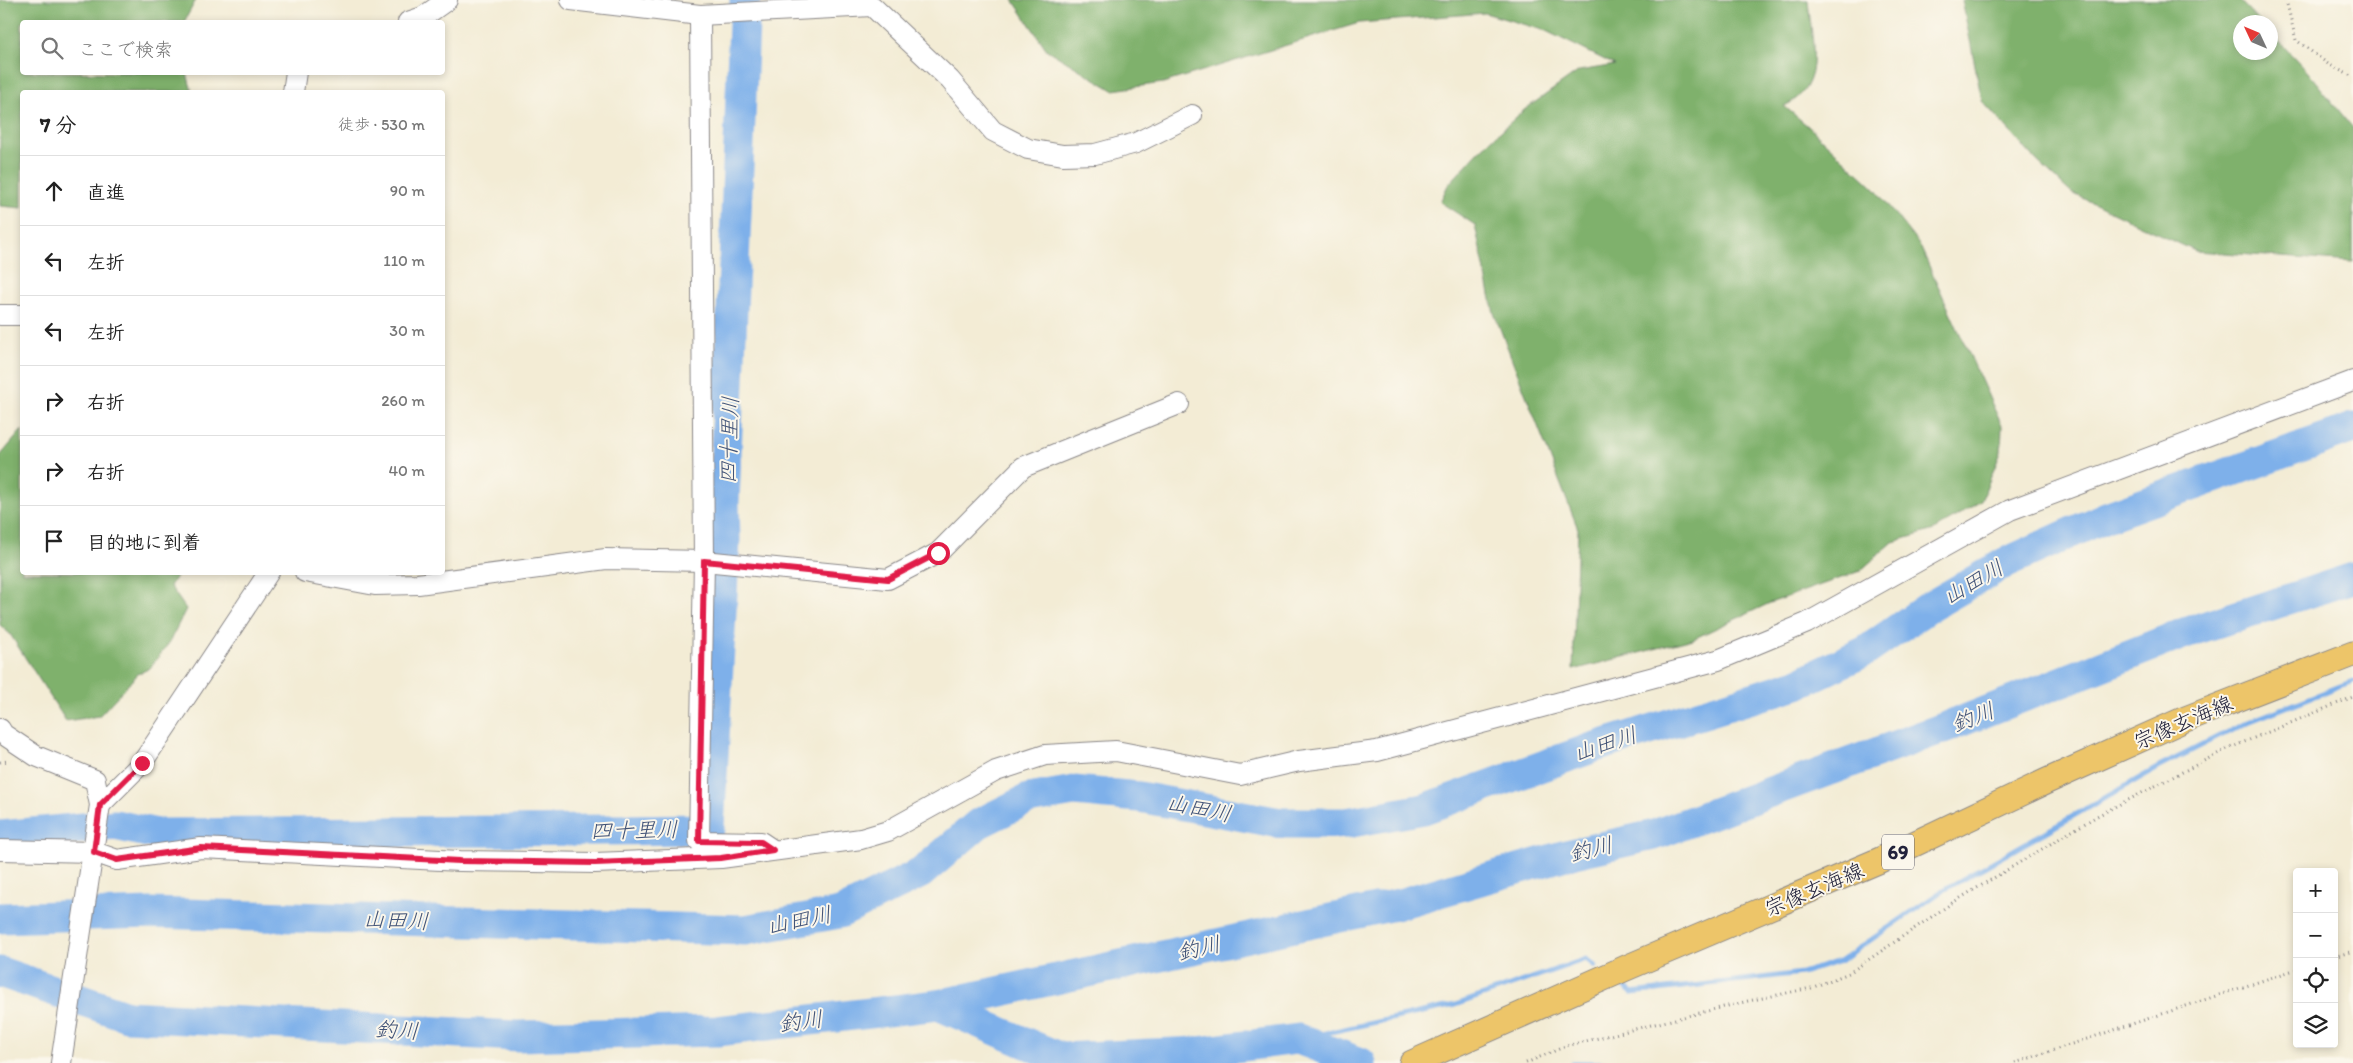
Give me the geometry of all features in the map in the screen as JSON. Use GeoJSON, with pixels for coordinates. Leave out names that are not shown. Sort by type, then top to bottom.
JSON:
{"type":"FeatureCollection","features":[{"type":"Feature","properties":{"kind":"main road","name":"宗像玄海線"},"geometry":{"type":"LineString","coordinates":[[1412,1063],[1448,1057],[1626,968],[1878,861],[2047,781],[2183,720],[2353,654]]}},
{"type":"Feature","properties":{"kind":"street"},"geometry":{"type":"LineString","coordinates":[[414,20],[423,17],[446,0]]}},
{"type":"Feature","properties":{"kind":"street"},"geometry":{"type":"LineString","coordinates":[[571,0],[700,15],[874,3],[950,80],[993,131],[1028,149],[1063,155],[1095,154],[1136,143],[1192,116]]}},
{"type":"Feature","properties":{"kind":"street"},"geometry":{"type":"LineString","coordinates":[[700,15],[704,561],[699,841],[761,842],[773,850]]}},
{"type":"Feature","properties":{"kind":"street"},"geometry":{"type":"LineString","coordinates":[[292,90],[295,75]]}},
{"type":"Feature","properties":{"kind":"street"},"geometry":{"type":"LineString","coordinates":[[0,315],[20,315]]}},
{"type":"Feature","properties":{"kind":"street"},"geometry":{"type":"LineString","coordinates":[[0,850],[94,852],[117,860],[201,848],[460,861],[595,863],[721,858],[862,839],[888,831],[996,772],[1045,755],[1116,751],[1240,776],[1299,761],[1377,752],[1718,660],[1807,623],[2010,510],[2353,381]]}},
{"type":"Feature","properties":{"kind":"street"},"geometry":{"type":"LineString","coordinates":[[321,575],[375,585],[418,584],[606,559],[704,561],[888,579],[938,553],[1024,467],[1179,404]]}},
{"type":"Feature","properties":{"kind":"street"},"geometry":{"type":"LineString","coordinates":[[100,805],[142,763],[267,575]]}},
{"type":"Feature","properties":{"kind":"street"},"geometry":{"type":"LineString","coordinates":[[0,729],[4,734],[36,756],[95,780],[100,805],[61,1063]]}},
{"type":"Feature","properties":{"kind":"path"},"geometry":{"type":"LineString","coordinates":[[2286,0],[2296,40],[2328,64],[2353,76]]}},
{"type":"Feature","properties":{"kind":"path"},"geometry":{"type":"LineString","coordinates":[[1526,1063],[1566,1046],[1748,1001],[1811,988],[1849,973],[1952,903],[2097,816],[2225,750],[2353,698]]}},
{"type":"Feature","properties":{"kind":"path"},"geometry":{"type":"LineString","coordinates":[[2338,956],[2353,951]]}},
{"type":"Feature","properties":{"kind":"path"},"geometry":{"type":"LineString","coordinates":[[2015,1063],[2293,971]]}},
{"type":"Feature","properties":{"kind":"green space"},"geometry":{"type":"Polygon","coordinates":[[[0,0],[196,0],[185,20],[20,20],[20,75],[188,75],[191,90],[20,90],[20,208],[0,206],[0,0]]]}},
{"type":"Feature","properties":{"kind":"green space"},"geometry":{"type":"Polygon","coordinates":[[[1013,0],[1808,0],[1813,46],[1811,74],[1806,87],[1798,98],[1784,106],[1875,189],[1920,246],[2002,426],[2001,452],[1981,501],[1934,530],[1893,542],[1860,571],[1770,603],[1693,639],[1573,670],[1578,529],[1494,313],[1475,225],[1440,202],[1448,185],[1478,152],[1524,110],[1579,71],[1615,65],[1546,31],[1485,13],[1359,23],[1163,83],[1113,90],[1047,50],[1013,0]]]}},
{"type":"Feature","properties":{"kind":"green space"},"geometry":{"type":"Polygon","coordinates":[[[1962,0],[2239,0],[2253,15],[2233,15],[2233,60],[2278,60],[2278,40],[2307,71],[2353,128],[2353,262],[2195,251],[2070,192],[2033,157],[1982,101],[1962,0]]]}},
{"type":"Feature","properties":{"kind":"green space"},"geometry":{"type":"Polygon","coordinates":[[[20,432],[20,575],[177,575],[170,586],[186,609],[169,643],[150,668],[138,674],[99,716],[66,721],[10,634],[0,625],[0,456],[20,432]]]}},
{"type":"Feature","properties":{"kind":"waterway","name":"四十里川"},"geometry":{"type":"LineString","coordinates":[[0,836],[115,825],[157,834],[709,829],[725,540],[724,503],[745,0]]}},
{"type":"Feature","properties":{"kind":"waterway","name":"山田川"},"geometry":{"type":"LineString","coordinates":[[0,918],[150,913],[745,930],[840,913],[921,873],[978,824],[1028,799],[1074,791],[1139,797],[1281,823],[1346,823],[1424,809],[1592,748],[1797,684],[1866,651],[1926,609],[2005,563],[2106,517],[2353,428]]}},
{"type":"Feature","properties":{"kind":"waterway","name":"釣川"},"geometry":{"type":"LineString","coordinates":[[0,972],[127,1016],[518,1036],[717,1031],[938,1005],[1399,904],[1566,855],[1654,835],[1957,723],[2185,633],[2353,578]]}},
{"type":"Feature","properties":{"kind":"waterway"},"geometry":{"type":"LineString","coordinates":[[1625,987],[1632,993],[1802,973],[1840,961],[1942,891],[2159,767],[2248,722],[2353,681]]}},
{"type":"Feature","properties":{"kind":"waterway"},"geometry":{"type":"LineString","coordinates":[[1298,1039],[1455,1005],[1586,959],[1595,966]]}},
{"type":"Feature","properties":{"kind":"waterway"},"geometry":{"type":"LineString","coordinates":[[938,1005],[1061,1058],[1197,1052],[1298,1039],[1361,1063]]}},
{"type":"Feature","properties":{"kind":"waterway"},"geometry":{"type":"LineString","coordinates":[[1573,1063],[1614,1063]]}},
{"type":"Feature","properties":{"kind":"route"},"geometry":{"type":"LineString","coordinates":[[142,763],[100,805],[94,852],[117,860],[201,848],[460,861],[595,863],[721,858],[773,850],[761,842],[745,840],[699,841],[704,561],[821,574],[888,579],[938,553]]}}]}
